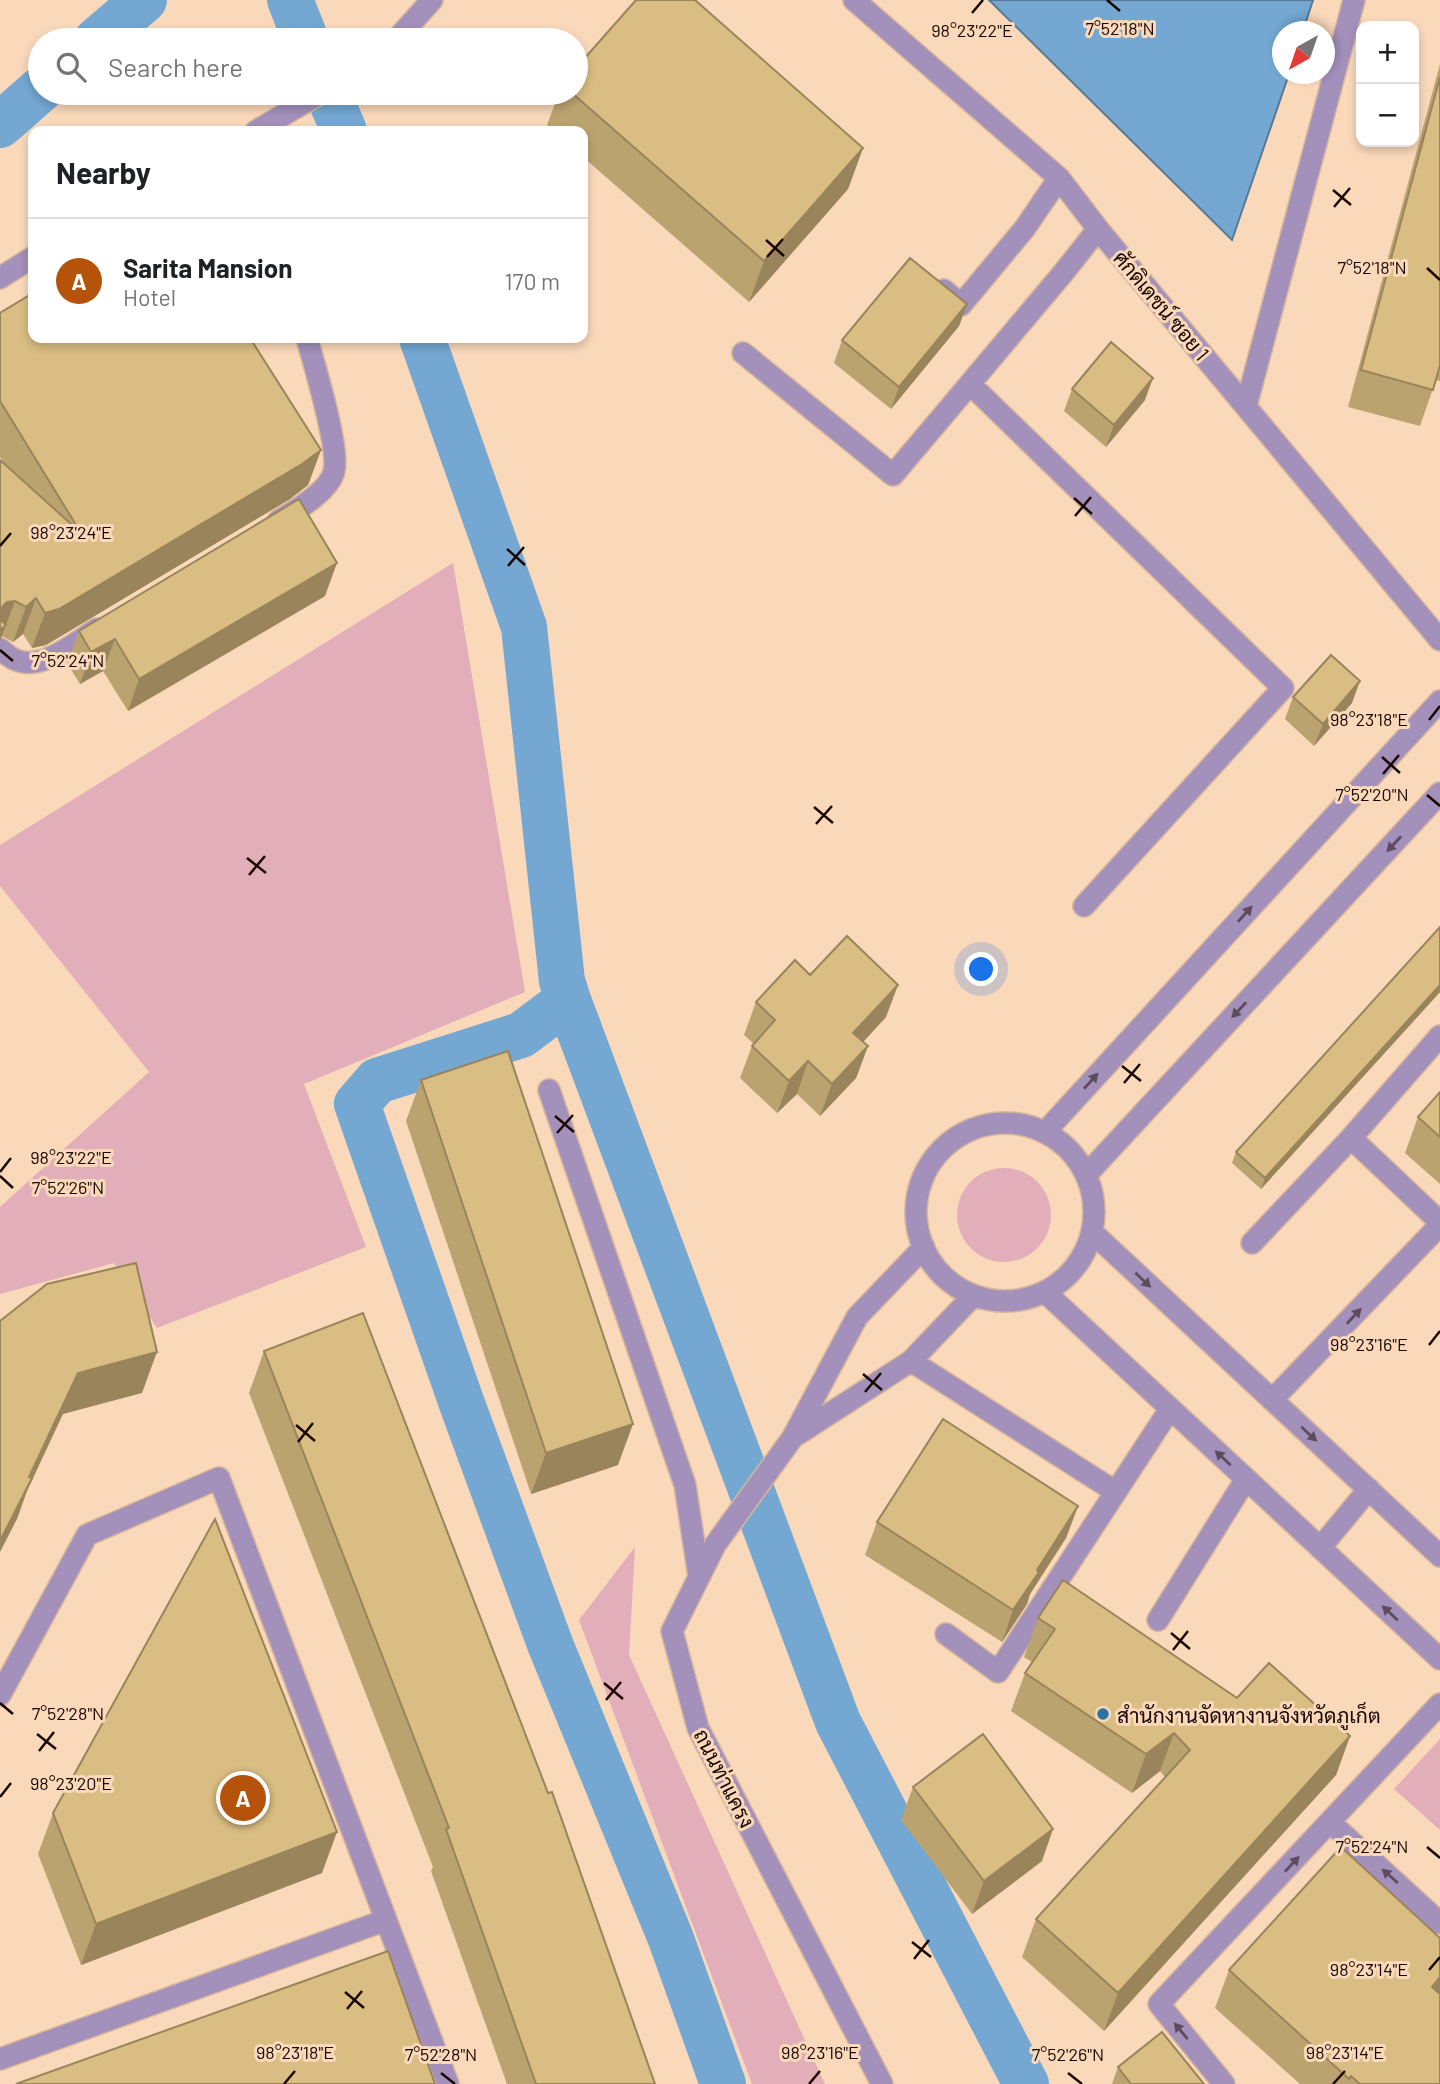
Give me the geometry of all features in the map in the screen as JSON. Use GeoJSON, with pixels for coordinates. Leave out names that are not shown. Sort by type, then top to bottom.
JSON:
{"type":"FeatureCollection","features":[{"type":"Feature","properties":{"kind":"street"},"geometry":{"type":"LineString","coordinates":[[407,28],[432,0]]}},
{"type":"Feature","properties":{"kind":"street","name":"ศักดิเดชน์ ซอย 1"},"geometry":{"type":"LineString","coordinates":[[855,0],[1059,178],[1098,229],[1440,640]]}},
{"type":"Feature","properties":{"kind":"street"},"geometry":{"type":"LineString","coordinates":[[1246,406],[1354,0]]}},
{"type":"Feature","properties":{"kind":"street"},"geometry":{"type":"LineString","coordinates":[[266,126],[301,105]]}},
{"type":"Feature","properties":{"kind":"street"},"geometry":{"type":"LineString","coordinates":[[927,275],[961,305],[1025,228],[1059,178]]}},
{"type":"Feature","properties":{"kind":"street"},"geometry":{"type":"LineString","coordinates":[[743,353],[893,475],[1098,229]]}},
{"type":"Feature","properties":{"kind":"street"},"geometry":{"type":"LineString","coordinates":[[0,278],[28,260]]}},
{"type":"Feature","properties":{"kind":"street"},"geometry":{"type":"LineString","coordinates":[[262,531],[321,492],[334,473],[335,449],[308,343]]}},
{"type":"Feature","properties":{"kind":"street"},"geometry":{"type":"LineString","coordinates":[[970,384],[1283,688],[1084,906]]}},
{"type":"Feature","properties":{"kind":"street"},"geometry":{"type":"LineString","coordinates":[[0,649],[15,660],[32,663],[51,657],[109,622]]}},
{"type":"Feature","properties":{"kind":"street"},"geometry":{"type":"LineString","coordinates":[[1045,1132],[1440,701]]}},
{"type":"Feature","properties":{"kind":"street"},"geometry":{"type":"LineString","coordinates":[[1087,1174],[1440,793]]}},
{"type":"Feature","properties":{"kind":"street"},"geometry":{"type":"LineString","coordinates":[[1252,1243],[1351,1138],[1440,1036]]}},
{"type":"Feature","properties":{"kind":"street"},"geometry":{"type":"LineString","coordinates":[[549,1090],[685,1485],[699,1577]]}},
{"type":"Feature","properties":{"kind":"street"},"geometry":{"type":"LineString","coordinates":[[1016,1123],[1045,1132],[1076,1157],[1087,1174],[1095,1206],[1093,1233],[1074,1270],[1046,1293],[1008,1300],[972,1297],[934,1265],[923,1247],[917,1221],[919,1189],[932,1160],[953,1139],[978,1126],[1016,1123]]}},
{"type":"Feature","properties":{"kind":"street"},"geometry":{"type":"LineString","coordinates":[[1272,1400],[1440,1224],[1351,1138]]}},
{"type":"Feature","properties":{"kind":"street"},"geometry":{"type":"LineString","coordinates":[[1093,1233],[1440,1556]]}},
{"type":"Feature","properties":{"kind":"street","name":"ถนนท่าแครง"},"geometry":{"type":"LineString","coordinates":[[882,2084],[698,1728],[672,1630],[715,1545],[793,1437],[857,1317],[923,1247]]}},
{"type":"Feature","properties":{"kind":"street"},"geometry":{"type":"LineString","coordinates":[[1046,1293],[1440,1659]]}},
{"type":"Feature","properties":{"kind":"street","name":"ถนนท่าแครง"},"geometry":{"type":"LineString","coordinates":[[793,1437],[911,1361],[972,1297]]}},
{"type":"Feature","properties":{"kind":"street"},"geometry":{"type":"LineString","coordinates":[[911,1361],[1116,1492]]}},
{"type":"Feature","properties":{"kind":"street"},"geometry":{"type":"LineString","coordinates":[[946,1634],[998,1672],[1171,1409]]}},
{"type":"Feature","properties":{"kind":"street"},"geometry":{"type":"LineString","coordinates":[[0,1695],[88,1535],[219,1478],[448,2084]]}},
{"type":"Feature","properties":{"kind":"street"},"geometry":{"type":"LineString","coordinates":[[1158,1620],[1246,1479]]}},
{"type":"Feature","properties":{"kind":"street"},"geometry":{"type":"LineString","coordinates":[[1320,1548],[1369,1489]]}},
{"type":"Feature","properties":{"kind":"street"},"geometry":{"type":"LineString","coordinates":[[1224,2084],[1160,2004],[1440,1704]]}},
{"type":"Feature","properties":{"kind":"street"},"geometry":{"type":"LineString","coordinates":[[1331,1823],[1440,1923]]}},
{"type":"Feature","properties":{"kind":"street"},"geometry":{"type":"LineString","coordinates":[[0,2059],[386,1920]]}},
{"type":"Feature","properties":{"kind":"shaded area"},"geometry":{"type":"Polygon","coordinates":[[[453,563],[525,992],[304,1084],[366,1247],[157,1328],[114,1263],[0,1294],[0,1207],[149,1072],[0,886],[0,845],[453,563]]]}},
{"type":"Feature","properties":{"kind":"shaded area"},"geometry":{"type":"Polygon","coordinates":[[[1004,1168],[1022,1172],[1037,1182],[1047,1197],[1051,1215],[1047,1233],[1037,1248],[1022,1258],[1004,1262],[986,1258],[971,1248],[961,1233],[957,1215],[961,1197],[971,1182],[986,1172],[1004,1168]]]}},
{"type":"Feature","properties":{"kind":"shaded area"},"geometry":{"type":"Polygon","coordinates":[[[635,1547],[629,1655],[825,2084],[752,2084],[579,1620],[635,1547]]]}},
{"type":"Feature","properties":{"kind":"shaded area"},"geometry":{"type":"Polygon","coordinates":[[[1440,1739],[1440,1830],[1394,1789],[1440,1739]]]}},
{"type":"Feature","properties":{"kind":"water"},"geometry":{"type":"Polygon","coordinates":[[[989,0],[1313,0],[1306,21],[1272,21],[1272,84],[1286,84],[1232,240],[989,0]]]}},
{"type":"Feature","properties":{"kind":"building"},"geometry":{"type":"Polygon","coordinates":[[[636,0],[695,0],[863,148],[764,261],[586,105],[588,105],[588,54],[636,0]]]}},
{"type":"Feature","properties":{"kind":"building"},"geometry":{"type":"Polygon","coordinates":[[[1440,77],[1440,365],[1433,390],[1361,370],[1440,77]]]}},
{"type":"Feature","properties":{"kind":"building"},"geometry":{"type":"Polygon","coordinates":[[[910,258],[967,304],[899,387],[842,340],[910,258]]]}},
{"type":"Feature","properties":{"kind":"building"},"geometry":{"type":"Polygon","coordinates":[[[28,296],[28,343],[253,343],[321,450],[302,464],[59,609],[45,613],[36,598],[26,607],[15,601],[7,602],[0,613],[0,460],[81,533],[0,401],[0,313],[28,296]]]}},
{"type":"Feature","properties":{"kind":"building"},"geometry":{"type":"Polygon","coordinates":[[[1111,342],[1153,378],[1114,425],[1072,389],[1111,342]]]}},
{"type":"Feature","properties":{"kind":"building"},"geometry":{"type":"Polygon","coordinates":[[[299,499],[337,563],[139,679],[115,639],[91,652],[79,631],[299,499]]]}},
{"type":"Feature","properties":{"kind":"building"},"geometry":{"type":"Polygon","coordinates":[[[0,614],[6,625],[0,630],[0,614]]]}},
{"type":"Feature","properties":{"kind":"building"},"geometry":{"type":"Polygon","coordinates":[[[1331,655],[1360,681],[1323,724],[1293,697],[1331,655]]]}},
{"type":"Feature","properties":{"kind":"building"},"geometry":{"type":"Polygon","coordinates":[[[1440,927],[1440,985],[1265,1178],[1236,1152],[1440,927]]]}},
{"type":"Feature","properties":{"kind":"building"},"geometry":{"type":"Polygon","coordinates":[[[847,936],[898,985],[853,1033],[868,1046],[832,1084],[808,1061],[789,1081],[752,1046],[775,1020],[756,1002],[795,960],[810,975],[847,936]]]}},
{"type":"Feature","properties":{"kind":"building"},"geometry":{"type":"Polygon","coordinates":[[[508,1051],[633,1424],[546,1453],[421,1080],[508,1051]]]}},
{"type":"Feature","properties":{"kind":"building"},"geometry":{"type":"Polygon","coordinates":[[[1440,1092],[1440,1137],[1418,1117],[1440,1092]]]}},
{"type":"Feature","properties":{"kind":"building"},"geometry":{"type":"Polygon","coordinates":[[[136,1263],[157,1352],[78,1373],[29,1477],[32,1478],[0,1541],[0,1321],[47,1284],[136,1263]]]}},
{"type":"Feature","properties":{"kind":"building"},"geometry":{"type":"Polygon","coordinates":[[[363,1313],[548,1793],[552,1792],[655,2084],[536,2084],[446,1829],[449,1828],[264,1351],[363,1313]]]}},
{"type":"Feature","properties":{"kind":"building"},"geometry":{"type":"Polygon","coordinates":[[[943,1419],[1078,1506],[1013,1610],[877,1522],[943,1419]]]}},
{"type":"Feature","properties":{"kind":"building"},"geometry":{"type":"Polygon","coordinates":[[[215,1519],[337,1832],[96,1924],[53,1813],[215,1519]]]}},
{"type":"Feature","properties":{"kind":"building"},"geometry":{"type":"Polygon","coordinates":[[[1063,1580],[1237,1698],[1269,1663],[1350,1736],[1118,1993],[1036,1919],[1190,1750],[1174,1733],[1146,1754],[1025,1673],[1055,1629],[1038,1618],[1063,1580]]]}},
{"type":"Feature","properties":{"kind":"building"},"geometry":{"type":"Polygon","coordinates":[[[983,1734],[1053,1829],[984,1881],[913,1787],[983,1734]]]}},
{"type":"Feature","properties":{"kind":"building"},"geometry":{"type":"Polygon","coordinates":[[[1341,1847],[1440,1938],[1440,1977],[1432,1987],[1440,1994],[1440,2084],[1360,2084],[1351,2076],[1349,2079],[1229,1970],[1341,1847]]]}},
{"type":"Feature","properties":{"kind":"building"},"geometry":{"type":"Polygon","coordinates":[[[388,1951],[435,2084],[16,2084],[388,1951]]]}},
{"type":"Feature","properties":{"kind":"building"},"geometry":{"type":"Polygon","coordinates":[[[1162,2032],[1204,2084],[1131,2084],[1118,2067],[1162,2032]]]}},
{"type":"Feature","properties":{"kind":"waterway"},"geometry":{"type":"LineString","coordinates":[[111,28],[144,0]]}},
{"type":"Feature","properties":{"kind":"waterway"},"geometry":{"type":"LineString","coordinates":[[290,0],[301,28]]}},
{"type":"Feature","properties":{"kind":"waterway"},"geometry":{"type":"LineString","coordinates":[[0,125],[28,100]]}},
{"type":"Feature","properties":{"kind":"waterway"},"geometry":{"type":"LineString","coordinates":[[333,105],[342,126]]}},
{"type":"Feature","properties":{"kind":"waterway"},"geometry":{"type":"LineString","coordinates":[[424,343],[524,627],[562,981],[568,1000],[838,1722],[1026,2084]]}},
{"type":"Feature","properties":{"kind":"waterway"},"geometry":{"type":"LineString","coordinates":[[568,1000],[521,1035],[377,1081],[357,1104],[550,1644],[671,1939],[723,2084]]}},
{"type":"Feature","properties":{"kind":"place","name":"สำนักงานจัดหางานจังหวัดภูเก็ต"},"geometry":{"type":"Point","coordinates":[1103,1714]}},
{"type":"Feature","properties":{"kind":"place","name":"Sarita Mansion"},"geometry":{"type":"Point","coordinates":[243,1798]}}]}
